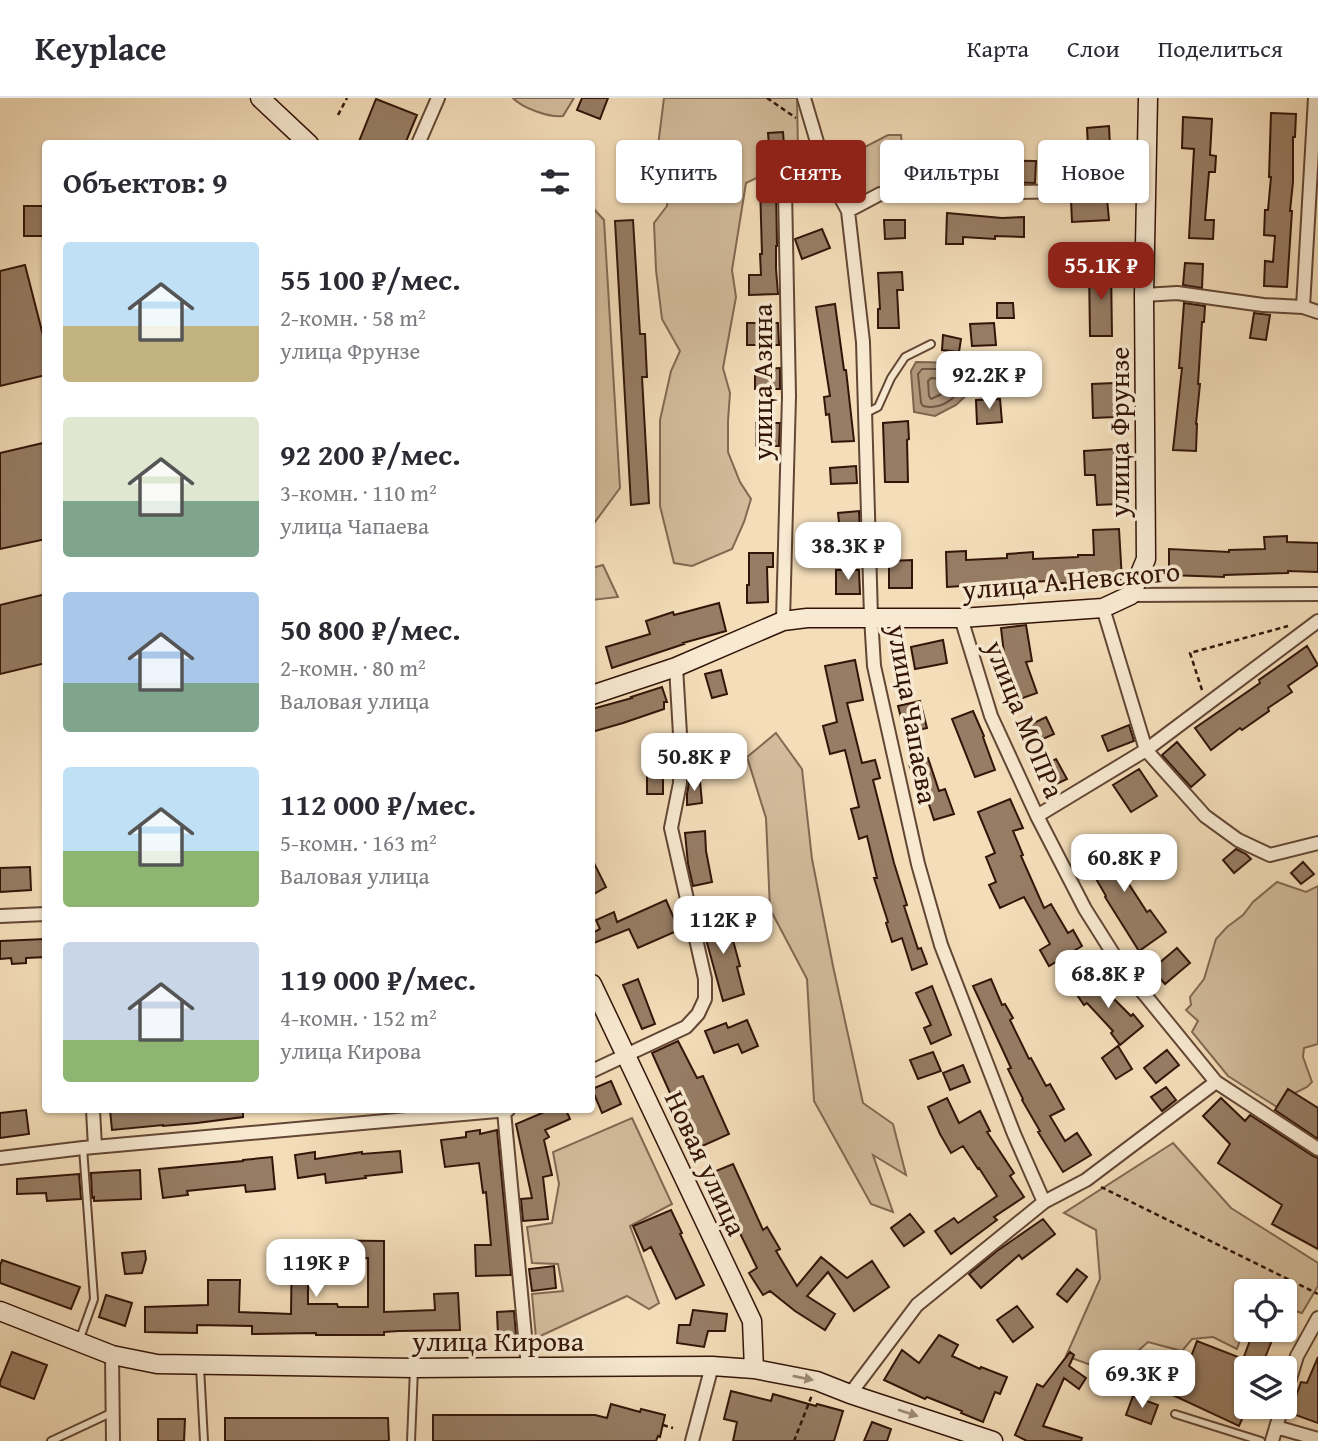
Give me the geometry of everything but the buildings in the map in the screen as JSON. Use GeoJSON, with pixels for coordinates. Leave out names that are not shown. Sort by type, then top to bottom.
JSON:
{"type":"FeatureCollection","features":[{"type":"Feature","properties":{"kind":"street"},"geometry":{"type":"LineString","coordinates":[[260,98],[305,140]]}},
{"type":"Feature","properties":{"kind":"street"},"geometry":{"type":"LineString","coordinates":[[420,140],[438,98]]}},
{"type":"Feature","properties":{"kind":"street","name":"улица Чапаева"},"geometry":{"type":"LineString","coordinates":[[804,98],[816,140]]}},
{"type":"Feature","properties":{"kind":"street","name":"улица Фрунзе"},"geometry":{"type":"LineString","coordinates":[[1147,140],[1148,98]]}},
{"type":"Feature","properties":{"kind":"street"},"geometry":{"type":"LineString","coordinates":[[1303,307],[1315,98]]}},
{"type":"Feature","properties":{"kind":"street"},"geometry":{"type":"LineString","coordinates":[[848,211],[880,194],[1038,192]]}},
{"type":"Feature","properties":{"kind":"street","name":"улица Азина"},"geometry":{"type":"LineString","coordinates":[[783,621],[789,396],[785,203]]}},
{"type":"Feature","properties":{"kind":"street","name":"улица Чапаева"},"geometry":{"type":"LineString","coordinates":[[844,203],[848,211],[863,342],[874,666],[918,864],[941,945],[1004,1108],[1044,1202]]}},
{"type":"Feature","properties":{"kind":"street","name":"улица Фрунзе"},"geometry":{"type":"LineString","coordinates":[[1131,595],[1146,559],[1146,203]]}},
{"type":"Feature","properties":{"kind":"street"},"geometry":{"type":"LineString","coordinates":[[1144,295],[1177,292],[1263,305],[1303,307],[1318,312]]}},
{"type":"Feature","properties":{"kind":"street","name":"улица А.Невского"},"geometry":{"type":"LineString","coordinates":[[595,694],[677,667],[783,621],[807,618],[961,618],[1102,608],[1131,595],[1318,594]]}},
{"type":"Feature","properties":{"kind":"street"},"geometry":{"type":"LineString","coordinates":[[1102,608],[1146,750],[1205,816],[1238,840],[1270,855],[1318,843]]}},
{"type":"Feature","properties":{"kind":"street","name":"улица МОПРа"},"geometry":{"type":"LineString","coordinates":[[961,618],[991,716],[1037,816],[1085,909],[1118,963],[1216,1082],[1318,1149]]}},
{"type":"Feature","properties":{"kind":"street"},"geometry":{"type":"LineString","coordinates":[[1037,816],[1146,750],[1314,624]]}},
{"type":"Feature","properties":{"kind":"street"},"geometry":{"type":"LineString","coordinates":[[595,1070],[686,1027],[698,1014],[705,999],[705,979],[671,828],[680,783],[677,667]]}},
{"type":"Feature","properties":{"kind":"street"},"geometry":{"type":"LineString","coordinates":[[0,916],[42,914]]}},
{"type":"Feature","properties":{"kind":"street","name":"Новая улица"},"geometry":{"type":"LineString","coordinates":[[595,990],[752,1321],[754,1369]]}},
{"type":"Feature","properties":{"kind":"street"},"geometry":{"type":"LineString","coordinates":[[850,1394],[917,1305],[1044,1202],[1086,1180],[1216,1082]]}},
{"type":"Feature","properties":{"kind":"street"},"geometry":{"type":"LineString","coordinates":[[89,1147],[93,1113]]}},
{"type":"Feature","properties":{"kind":"street"},"geometry":{"type":"LineString","coordinates":[[0,1158],[89,1147],[472,1113]]}},
{"type":"Feature","properties":{"kind":"street"},"geometry":{"type":"LineString","coordinates":[[506,1113],[528,1368]]}},
{"type":"Feature","properties":{"kind":"street","name":"улица Кирова"},"geometry":{"type":"LineString","coordinates":[[0,1311],[112,1356],[157,1364],[414,1368],[712,1366],[754,1369],[817,1381],[964,1437],[993,1441]]}},
{"type":"Feature","properties":{"kind":"street"},"geometry":{"type":"LineString","coordinates":[[1297,1356],[1318,1318]]}},
{"type":"Feature","properties":{"kind":"street"},"geometry":{"type":"LineString","coordinates":[[112,1356],[113,1441]]}},
{"type":"Feature","properties":{"kind":"street"},"geometry":{"type":"LineString","coordinates":[[692,1441],[712,1366]]}},
{"type":"Feature","properties":{"kind":"street"},"geometry":{"type":"LineString","coordinates":[[1272,1441],[1278,1419]]}},
{"type":"Feature","properties":{"kind":"street"},"geometry":{"type":"LineString","coordinates":[[1276,1427],[1318,1439]]}},
{"type":"Feature","properties":{"kind":"lane"},"geometry":{"type":"LineString","coordinates":[[865,413],[878,407],[891,378],[905,357],[931,344]]}},
{"type":"Feature","properties":{"kind":"lane"},"geometry":{"type":"LineString","coordinates":[[78,1343],[94,1299],[89,1147]]}},
{"type":"Feature","properties":{"kind":"lane"},"geometry":{"type":"LineString","coordinates":[[200,1365],[204,1441]]}},
{"type":"Feature","properties":{"kind":"lane"},"geometry":{"type":"LineString","coordinates":[[411,1441],[414,1368]]}},
{"type":"Feature","properties":{"kind":"lane"},"geometry":{"type":"LineString","coordinates":[[51,1441],[113,1412]]}},
{"type":"Feature","properties":{"kind":"lane"},"geometry":{"type":"LineString","coordinates":[[1175,1414],[1261,1441]]}},
{"type":"Feature","properties":{"kind":"path"},"geometry":{"type":"LineString","coordinates":[[338,115],[347,98]]}},
{"type":"Feature","properties":{"kind":"path"},"geometry":{"type":"LineString","coordinates":[[767,98],[813,130]]}},
{"type":"Feature","properties":{"kind":"path"},"geometry":{"type":"LineString","coordinates":[[1207,705],[1190,653],[1300,622],[1314,624]]}},
{"type":"Feature","properties":{"kind":"path"},"geometry":{"type":"LineString","coordinates":[[1086,1180],[1318,1294]]}},
{"type":"Feature","properties":{"kind":"path"},"geometry":{"type":"LineString","coordinates":[[794,1441],[817,1381]]}},
{"type":"Feature","properties":{"kind":"path"},"geometry":{"type":"LineString","coordinates":[[663,1425],[673,1428]]}},
{"type":"Feature","properties":{"kind":"shaded area"},"geometry":{"type":"Polygon","coordinates":[[[513,98],[574,98],[563,116],[557,116],[529,109],[513,98]]]}},
{"type":"Feature","properties":{"kind":"shaded area"},"geometry":{"type":"Polygon","coordinates":[[[664,98],[797,98],[798,140],[756,140],[756,178],[746,183],[732,270],[736,297],[723,368],[730,393],[728,452],[740,482],[751,499],[732,549],[692,566],[674,563],[660,506],[660,420],[671,371],[680,351],[662,319],[654,223],[667,203],[742,203],[742,140],[659,140],[664,98]]]}},
{"type":"Feature","properties":{"kind":"shaded area"},"geometry":{"type":"Polygon","coordinates":[[[888,135],[901,135],[902,140],[880,140],[880,198],[866,202],[866,146],[888,135]]]}},
{"type":"Feature","properties":{"kind":"shaded area"},"geometry":{"type":"Polygon","coordinates":[[[595,210],[604,220],[620,488],[595,522],[595,210]]]}},
{"type":"Feature","properties":{"kind":"shaded area"},"geometry":{"type":"Polygon","coordinates":[[[603,565],[618,597],[595,600],[595,567],[603,565]]]}},
{"type":"Feature","properties":{"kind":"shaded area"},"geometry":{"type":"Polygon","coordinates":[[[776,733],[802,769],[812,859],[863,1103],[893,1124],[906,1175],[873,1155],[893,1212],[871,1204],[814,1101],[807,979],[770,909],[766,818],[747,757],[776,733]]]}},
{"type":"Feature","properties":{"kind":"shaded area"},"geometry":{"type":"Polygon","coordinates":[[[1277,882],[1306,892],[1318,886],[1318,1044],[1304,1048],[1303,1057],[1312,1082],[1295,1093],[1288,1089],[1277,1107],[1228,1076],[1192,1032],[1198,1021],[1186,1010],[1191,1005],[1190,997],[1204,979],[1216,939],[1277,882]]]}},
{"type":"Feature","properties":{"kind":"shaded area"},"geometry":{"type":"Polygon","coordinates":[[[632,1118],[672,1204],[630,1226],[659,1303],[649,1309],[627,1296],[536,1338],[532,1294],[563,1291],[558,1264],[532,1263],[527,1227],[552,1223],[559,1184],[553,1152],[632,1118]]]}},
{"type":"Feature","properties":{"kind":"shaded area"},"geometry":{"type":"Polygon","coordinates":[[[1173,1143],[1231,1208],[1318,1263],[1318,1286],[1302,1313],[1297,1312],[1297,1279],[1234,1279],[1234,1342],[1239,1342],[1237,1349],[1213,1337],[1192,1339],[1182,1351],[1148,1342],[1113,1373],[1066,1356],[1100,1279],[1096,1230],[1064,1213],[1173,1143]]]}},
{"type":"Feature","properties":{"kind":"water"},"geometry":{"type":"Polygon","coordinates":[[[916,362],[935,362],[965,370],[970,392],[956,405],[935,416],[914,412],[911,371],[916,362]]]}}]}
